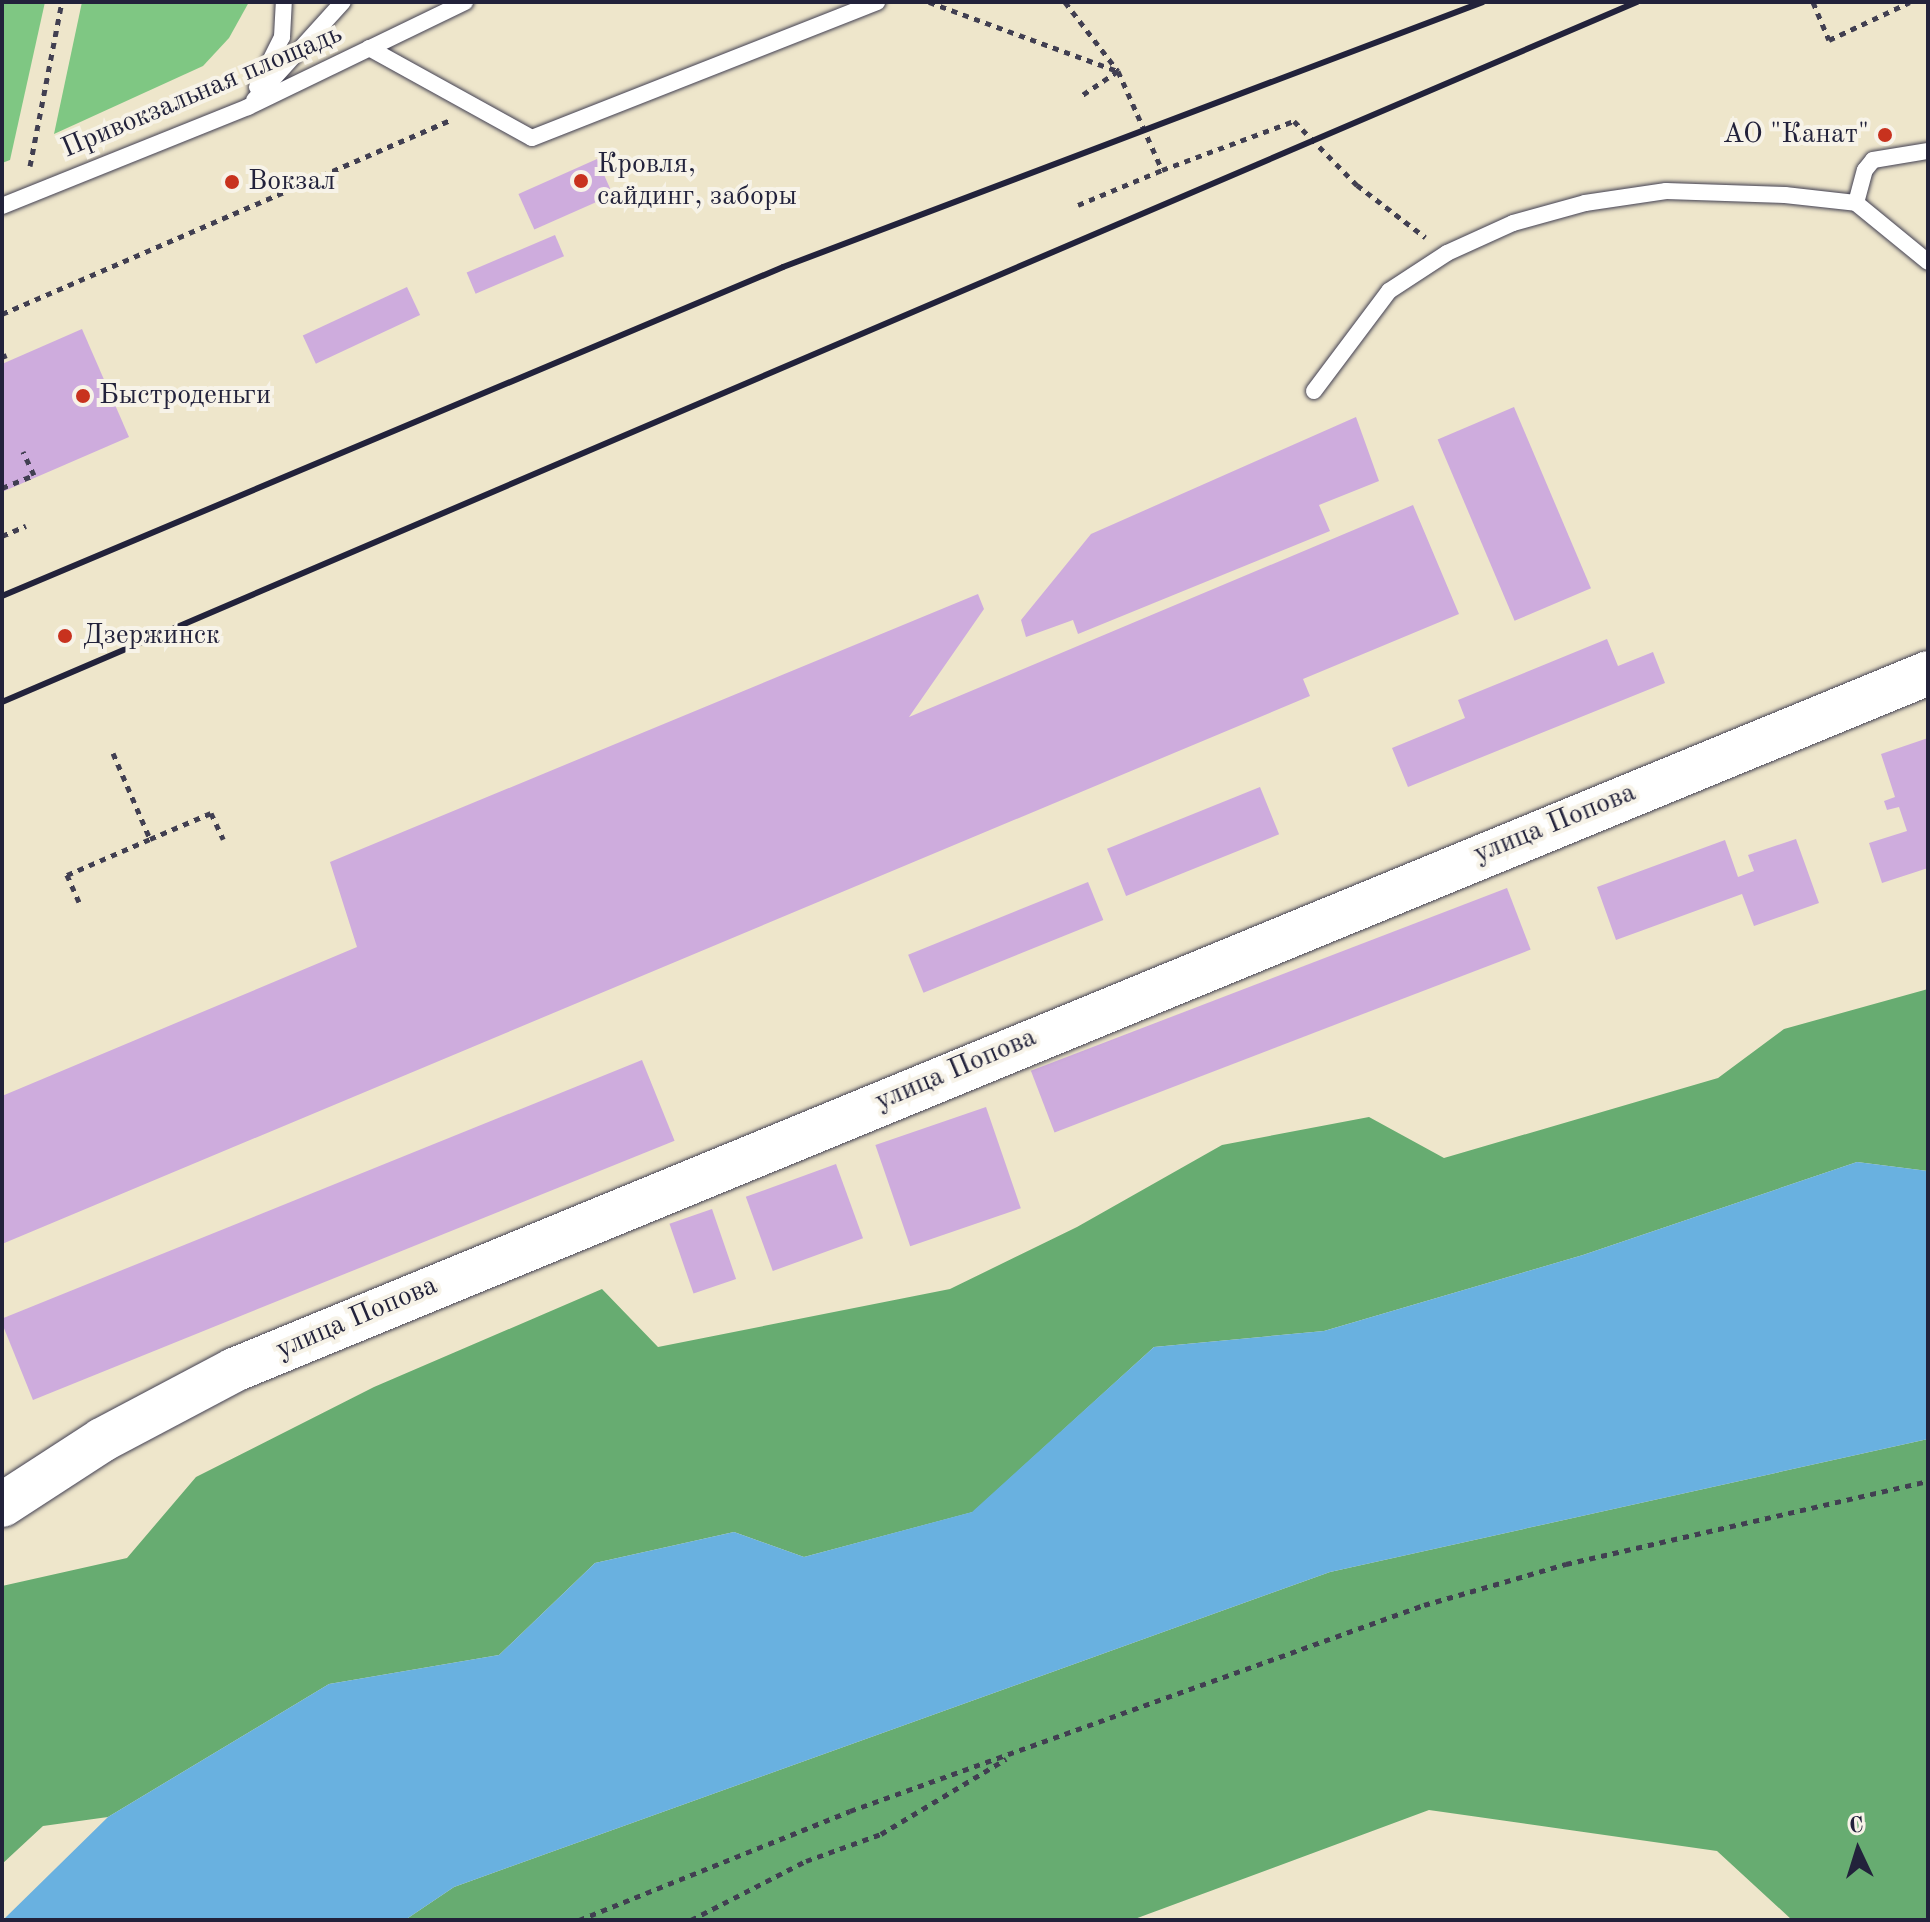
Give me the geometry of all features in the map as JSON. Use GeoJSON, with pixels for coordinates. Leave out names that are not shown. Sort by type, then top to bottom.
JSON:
{"type":"FeatureCollection","features":[{"type":"Feature","properties":{"kind":"street","name":"улица Попова"},"geometry":{"type":"LineString","coordinates":[[2,1505],[102,1440],[234,1370],[1928,673]]}},
{"type":"Feature","properties":{"kind":"lane"},"geometry":{"type":"LineString","coordinates":[[248,107],[282,37],[284,2]]}},
{"type":"Feature","properties":{"kind":"lane"},"geometry":{"type":"LineString","coordinates":[[248,107],[343,2]]}},
{"type":"Feature","properties":{"kind":"lane","name":"Привокзальная площадь"},"geometry":{"type":"LineString","coordinates":[[2,206],[248,107],[465,2]]}},
{"type":"Feature","properties":{"kind":"lane"},"geometry":{"type":"LineString","coordinates":[[369,48],[532,138],[877,2]]}},
{"type":"Feature","properties":{"kind":"lane"},"geometry":{"type":"LineString","coordinates":[[1856,203],[1865,170],[1873,160],[1928,151]]}},
{"type":"Feature","properties":{"kind":"lane"},"geometry":{"type":"LineString","coordinates":[[1314,391],[1389,291],[1447,253],[1513,223],[1585,203],[1666,191],[1785,195],[1856,203],[1928,262]]}},
{"type":"Feature","properties":{"kind":"path"},"geometry":{"type":"LineString","coordinates":[[24,197],[62,2]]}},
{"type":"Feature","properties":{"kind":"path"},"geometry":{"type":"LineString","coordinates":[[929,2],[1118,71]]}},
{"type":"Feature","properties":{"kind":"path"},"geometry":{"type":"LineString","coordinates":[[1065,2],[1118,71],[1162,170]]}},
{"type":"Feature","properties":{"kind":"path"},"geometry":{"type":"LineString","coordinates":[[1813,2],[1829,40],[1910,2]]}},
{"type":"Feature","properties":{"kind":"path"},"geometry":{"type":"LineString","coordinates":[[1081,96],[1118,71]]}},
{"type":"Feature","properties":{"kind":"path"},"geometry":{"type":"LineString","coordinates":[[2,314],[479,109]]}},
{"type":"Feature","properties":{"kind":"path"},"geometry":{"type":"LineString","coordinates":[[1078,205],[1294,121],[1357,185],[1447,253]]}},
{"type":"Feature","properties":{"kind":"path"},"geometry":{"type":"LineString","coordinates":[[2,488],[34,475],[23,451]]}},
{"type":"Feature","properties":{"kind":"path"},"geometry":{"type":"LineString","coordinates":[[2,536],[26,526]]}},
{"type":"Feature","properties":{"kind":"path"},"geometry":{"type":"LineString","coordinates":[[113,753],[150,839]]}},
{"type":"Feature","properties":{"kind":"path"},"geometry":{"type":"LineString","coordinates":[[79,902],[67,875],[211,813],[223,839]]}},
{"type":"Feature","properties":{"kind":"path"},"geometry":{"type":"LineString","coordinates":[[579,1920],[850,1811],[1438,1601],[1566,1564],[1928,1481]]}},
{"type":"Feature","properties":{"kind":"path"},"geometry":{"type":"LineString","coordinates":[[691,1920],[806,1861],[881,1834],[1018,1752]]}},
{"type":"Feature","properties":{"kind":"green space"},"geometry":{"type":"Polygon","coordinates":[[[2,2],[45,2],[10,160],[2,163],[2,2]]]}},
{"type":"Feature","properties":{"kind":"green space"},"geometry":{"type":"Polygon","coordinates":[[[82,2],[249,2],[229,38],[203,66],[54,134],[82,2]]]}},
{"type":"Feature","properties":{"kind":"green space"},"geometry":{"type":"Polygon","coordinates":[[[1928,989],[1928,1171],[1857,1162],[1583,1255],[1324,1331],[1154,1347],[973,1512],[804,1557],[734,1532],[595,1563],[499,1655],[329,1684],[108,1817],[43,1826],[2,1864],[2,1586],[127,1558],[196,1477],[374,1387],[602,1289],[658,1347],[950,1289],[1077,1227],[1222,1145],[1369,1117],[1444,1158],[1718,1078],[1784,1029],[1928,989]]]}},
{"type":"Feature","properties":{"kind":"green space"},"geometry":{"type":"Polygon","coordinates":[[[1928,1439],[1928,1920],[1792,1920],[1717,1851],[1429,1810],[1132,1920],[405,1920],[454,1887],[1330,1572],[1928,1439]]]}},
{"type":"Feature","properties":{"kind":"water"},"geometry":{"type":"Polygon","coordinates":[[[1857,1162],[1928,1171],[1928,1439],[1330,1572],[454,1887],[405,1920],[3,1920],[108,1817],[329,1684],[499,1655],[595,1563],[734,1532],[804,1557],[972,1512],[1154,1347],[1324,1331],[1583,1255],[1857,1162]]]}},
{"type":"Feature","properties":{"kind":"building"},"geometry":{"type":"Polygon","coordinates":[[[597,159],[613,195],[534,230],[518,194],[597,159]]]}},
{"type":"Feature","properties":{"kind":"building"},"geometry":{"type":"Polygon","coordinates":[[[555,235],[564,256],[476,294],[467,273],[555,235]]]}},
{"type":"Feature","properties":{"kind":"building"},"geometry":{"type":"Polygon","coordinates":[[[407,287],[420,315],[316,364],[303,336],[407,287]]]}},
{"type":"Feature","properties":{"kind":"building"},"geometry":{"type":"Polygon","coordinates":[[[82,329],[129,437],[2,492],[2,364],[82,329]]]}},
{"type":"Feature","properties":{"kind":"building"},"geometry":{"type":"Polygon","coordinates":[[[1514,407],[1591,588],[1515,621],[1438,439],[1514,407]]]}},
{"type":"Feature","properties":{"kind":"building"},"geometry":{"type":"Polygon","coordinates":[[[1356,417],[1379,481],[1319,505],[1330,531],[1078,634],[1073,620],[1026,637],[1021,620],[1091,534],[1356,417]]]}},
{"type":"Feature","properties":{"kind":"building"},"geometry":{"type":"Polygon","coordinates":[[[1413,505],[1459,614],[1303,679],[1310,696],[2,1244],[2,1096],[357,947],[330,862],[978,594],[984,609],[909,717],[1413,505]]]}},
{"type":"Feature","properties":{"kind":"building"},"geometry":{"type":"Polygon","coordinates":[[[1607,639],[1618,666],[1653,652],[1665,683],[1408,787],[1392,748],[1465,718],[1458,700],[1607,639]]]}},
{"type":"Feature","properties":{"kind":"building"},"geometry":{"type":"Polygon","coordinates":[[[1928,738],[1928,868],[1882,883],[1869,843],[1907,831],[1899,807],[1887,810],[1884,801],[1895,797],[1881,754],[1928,738]]]}},
{"type":"Feature","properties":{"kind":"building"},"geometry":{"type":"Polygon","coordinates":[[[1260,787],[1279,834],[1126,896],[1107,849],[1260,787]]]}},
{"type":"Feature","properties":{"kind":"building"},"geometry":{"type":"Polygon","coordinates":[[[1796,839],[1819,903],[1754,926],[1742,894],[1616,940],[1597,887],[1725,840],[1738,877],[1754,871],[1748,855],[1796,839]]]}},
{"type":"Feature","properties":{"kind":"building"},"geometry":{"type":"Polygon","coordinates":[[[1088,882],[1103,920],[923,993],[908,955],[1088,882]]]}},
{"type":"Feature","properties":{"kind":"building"},"geometry":{"type":"Polygon","coordinates":[[[1507,888],[1531,950],[1055,1132],[1031,1071],[1507,888]]]}},
{"type":"Feature","properties":{"kind":"building"},"geometry":{"type":"Polygon","coordinates":[[[642,1060],[675,1141],[33,1400],[2,1319],[642,1060]]]}},
{"type":"Feature","properties":{"kind":"building"},"geometry":{"type":"Polygon","coordinates":[[[986,1107],[1021,1208],[910,1246],[875,1145],[986,1107]]]}},
{"type":"Feature","properties":{"kind":"building"},"geometry":{"type":"Polygon","coordinates":[[[836,1164],[863,1238],[773,1271],[746,1197],[836,1164]]]}},
{"type":"Feature","properties":{"kind":"building"},"geometry":{"type":"Polygon","coordinates":[[[712,1209],[736,1279],[694,1294],[669,1224],[712,1209]]]}},
{"type":"Feature","properties":{"kind":"railway"},"geometry":{"type":"LineString","coordinates":[[2,596],[783,267],[1483,2]]}},
{"type":"Feature","properties":{"kind":"railway"},"geometry":{"type":"LineString","coordinates":[[2,702],[1637,2]]}},
{"type":"Feature","properties":{"kind":"place","name":"АО \"Канат\""},"geometry":{"type":"Point","coordinates":[1885,135]}},
{"type":"Feature","properties":{"kind":"place","name":"Кровля, сайдинг, заборы"},"geometry":{"type":"Point","coordinates":[581,181]}},
{"type":"Feature","properties":{"kind":"place","name":"Вокзал"},"geometry":{"type":"Point","coordinates":[232,182]}},
{"type":"Feature","properties":{"kind":"place","name":"Быстроденьги"},"geometry":{"type":"Point","coordinates":[83,396]}},
{"type":"Feature","properties":{"kind":"place","name":"Дзержинск"},"geometry":{"type":"Point","coordinates":[65,636]}}]}
